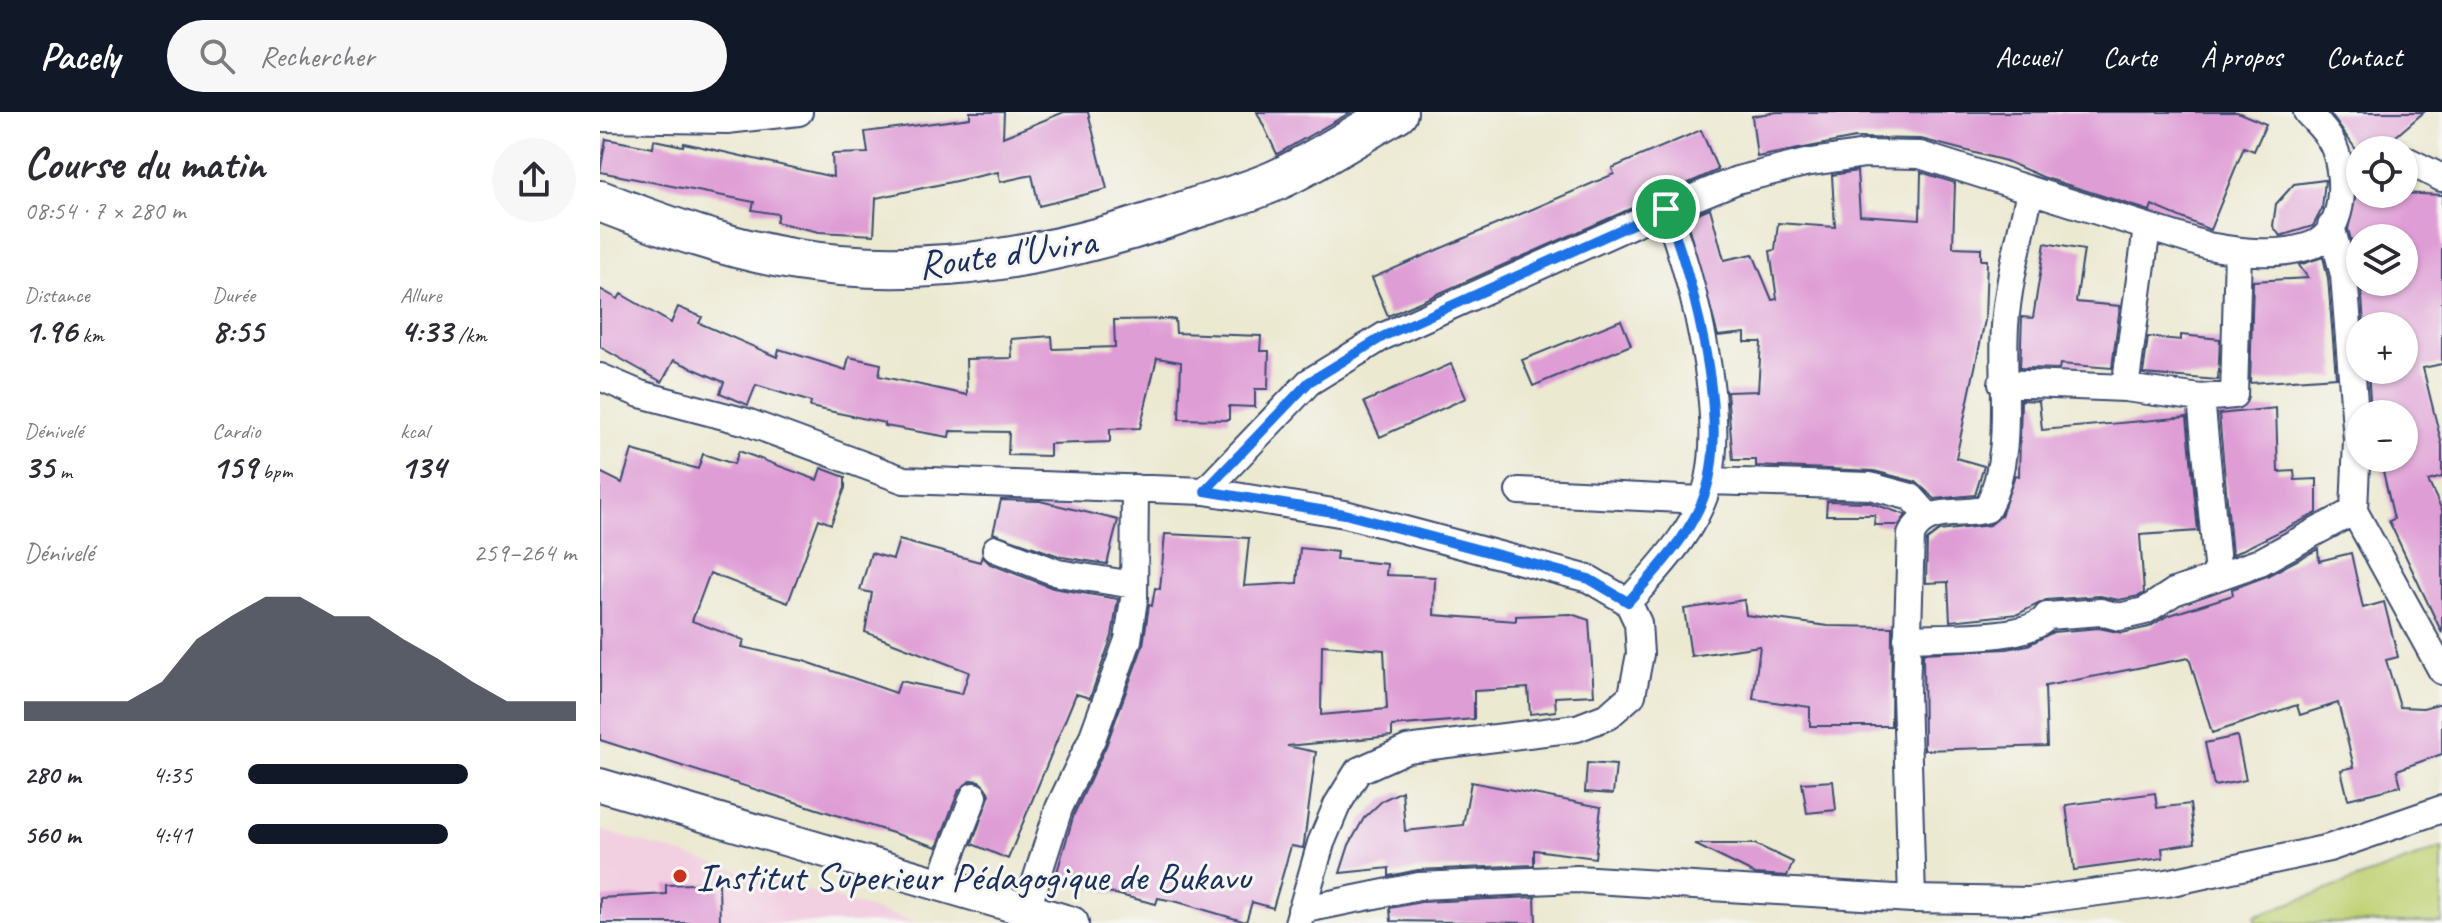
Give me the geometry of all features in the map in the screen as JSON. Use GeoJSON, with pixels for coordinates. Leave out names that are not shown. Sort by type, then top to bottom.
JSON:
{"type":"FeatureCollection","features":[{"type":"Feature","properties":{"kind":"main road","name":"Route d'Uvira"},"geometry":{"type":"LineString","coordinates":[[600,201],[706,240],[797,260],[883,268],[966,265],[1041,254],[1108,238],[1222,199],[1280,178],[1397,112]]}},
{"type":"Feature","properties":{"kind":"street"},"geometry":{"type":"LineString","coordinates":[[600,118],[727,120],[799,112]]}},
{"type":"Feature","properties":{"kind":"street"},"geometry":{"type":"LineString","coordinates":[[1205,491],[1309,382],[1384,336],[1666,209],[1737,180],[1805,163],[1865,154],[1920,155],[1984,173],[2147,228],[2238,251],[2287,251],[2315,244],[2331,226],[2340,202],[2341,167],[2330,140],[2307,112]]}},
{"type":"Feature","properties":{"kind":"street"},"geometry":{"type":"LineString","coordinates":[[2418,166],[2442,178]]}},
{"type":"Feature","properties":{"kind":"street"},"geometry":{"type":"LineString","coordinates":[[1930,907],[1908,801],[1907,638],[1911,535],[1916,524],[1928,516],[1987,509],[2001,469],[2005,415],[2002,383],[2005,321],[2030,191]]}},
{"type":"Feature","properties":{"kind":"street"},"geometry":{"type":"LineString","coordinates":[[1628,602],[1681,540],[1705,491],[1713,410],[1697,313],[1666,209]]}},
{"type":"Feature","properties":{"kind":"street"},"geometry":{"type":"LineString","coordinates":[[2331,226],[2344,275],[2357,440],[2354,511],[2442,671]]}},
{"type":"Feature","properties":{"kind":"street"},"geometry":{"type":"LineString","coordinates":[[2125,388],[2147,228]]}},
{"type":"Feature","properties":{"kind":"street"},"geometry":{"type":"LineString","coordinates":[[2002,383],[2125,388],[2201,398],[2234,395],[2238,251]]}},
{"type":"Feature","properties":{"kind":"street"},"geometry":{"type":"LineString","coordinates":[[600,377],[640,394],[747,422],[904,480],[1205,491],[1345,514],[1589,579],[1628,602],[1638,623],[1640,654],[1632,695],[1608,716],[1577,728],[1407,749],[1358,771],[1337,805],[1321,843],[1299,917]]}},
{"type":"Feature","properties":{"kind":"street"},"geometry":{"type":"LineString","coordinates":[[2201,398],[2218,575]]}},
{"type":"Feature","properties":{"kind":"street"},"geometry":{"type":"LineString","coordinates":[[1519,491],[1705,491],[1870,486],[1911,497],[1928,516]]}},
{"type":"Feature","properties":{"kind":"street"},"geometry":{"type":"LineString","coordinates":[[1027,909],[1059,808],[1092,739],[1128,640],[1134,585],[1135,488]]}},
{"type":"Feature","properties":{"kind":"street"},"geometry":{"type":"LineString","coordinates":[[1907,638],[2020,631],[2041,624],[2047,616],[2101,612],[2119,617],[2145,611],[2174,592],[2260,562],[2354,511]]}},
{"type":"Feature","properties":{"kind":"street"},"geometry":{"type":"LineString","coordinates":[[996,549],[1058,573],[1134,585]]}},
{"type":"Feature","properties":{"kind":"street"},"geometry":{"type":"LineString","coordinates":[[600,785],[1072,923]]}},
{"type":"Feature","properties":{"kind":"street"},"geometry":{"type":"LineString","coordinates":[[940,883],[974,796]]}},
{"type":"Feature","properties":{"kind":"street"},"geometry":{"type":"LineString","coordinates":[[1299,917],[1419,886],[1577,879],[1930,907],[2029,901],[2167,883],[2329,848],[2442,809]]}},
{"type":"Feature","properties":{"kind":"shaded area","name":"Institut Superieur Pédagogique de Bukavu"},"geometry":{"type":"Polygon","coordinates":[[[600,830],[919,923],[600,923],[600,830]]]}},
{"type":"Feature","properties":{"kind":"green space"},"geometry":{"type":"Polygon","coordinates":[[[2442,848],[2442,923],[2256,923],[2255,916],[2442,848]]]}},
{"type":"Feature","properties":{"kind":"building"},"geometry":{"type":"Polygon","coordinates":[[[970,112],[1004,112],[1003,137],[1064,112],[1088,112],[1107,189],[1039,206],[1032,175],[1000,182],[998,172],[876,198],[874,235],[819,232],[776,222],[778,214],[752,210],[754,202],[600,172],[606,139],[653,148],[654,140],[683,146],[684,143],[833,177],[832,154],[868,153],[865,132],[970,118],[970,112]]]}},
{"type":"Feature","properties":{"kind":"building"},"geometry":{"type":"Polygon","coordinates":[[[1257,112],[1351,112],[1277,154],[1257,112]]]}},
{"type":"Feature","properties":{"kind":"building"},"geometry":{"type":"Polygon","coordinates":[[[1777,112],[2237,112],[2266,124],[2254,151],[2244,147],[2210,230],[2152,205],[2150,211],[2043,177],[2006,161],[1921,139],[1855,138],[1757,157],[1752,116],[1777,112]]]}},
{"type":"Feature","properties":{"kind":"building"},"geometry":{"type":"Polygon","coordinates":[[[2329,112],[2424,112],[2396,136],[2346,136],[2329,112]]]}},
{"type":"Feature","properties":{"kind":"building"},"geometry":{"type":"Polygon","coordinates":[[[1701,130],[1718,170],[1388,316],[1372,278],[1614,174],[1612,168],[1701,130]]]}},
{"type":"Feature","properties":{"kind":"building"},"geometry":{"type":"Polygon","coordinates":[[[1857,171],[1860,215],[1920,219],[1921,172],[1955,183],[1953,247],[1981,248],[1981,260],[1987,260],[1985,320],[1956,458],[1984,466],[1975,495],[1935,499],[1916,482],[1874,471],[1756,466],[1756,460],[1733,460],[1727,392],[1758,391],[1761,342],[1745,342],[1745,333],[1718,336],[1686,218],[1710,208],[1724,260],[1753,254],[1772,300],[1777,299],[1770,251],[1775,250],[1778,223],[1835,227],[1832,175],[1857,171]]]}},
{"type":"Feature","properties":{"kind":"building"},"geometry":{"type":"Polygon","coordinates":[[[2325,180],[2322,209],[2313,226],[2280,236],[2273,226],[2276,204],[2294,184],[2325,180]]]}},
{"type":"Feature","properties":{"kind":"building"},"geometry":{"type":"Polygon","coordinates":[[[2418,194],[2442,195],[2442,364],[2423,368],[2442,445],[2442,477],[2428,481],[2442,510],[2442,633],[2389,521],[2394,519],[2383,472],[2418,472],[2418,400],[2370,400],[2369,384],[2418,384],[2418,312],[2363,312],[2362,296],[2418,296],[2418,224],[2349,224],[2353,208],[2418,208],[2418,194]]]}},
{"type":"Feature","properties":{"kind":"building"},"geometry":{"type":"Polygon","coordinates":[[[2045,243],[2084,250],[2076,302],[2120,306],[2112,368],[2060,364],[2059,369],[2020,368],[2022,317],[2033,318],[2045,243]]]}},
{"type":"Feature","properties":{"kind":"building"},"geometry":{"type":"Polygon","coordinates":[[[2323,257],[2328,278],[2336,377],[2250,383],[2253,281],[2308,278],[2299,265],[2323,257]]]}},
{"type":"Feature","properties":{"kind":"building"},"geometry":{"type":"Polygon","coordinates":[[[600,289],[618,299],[621,294],[671,323],[678,307],[702,317],[699,323],[777,357],[779,349],[846,370],[849,357],[881,364],[879,376],[967,395],[966,359],[1012,358],[1011,339],[1052,336],[1053,349],[1115,347],[1114,320],[1175,319],[1176,333],[1261,336],[1260,351],[1269,351],[1268,389],[1255,389],[1255,407],[1229,406],[1229,420],[1179,419],[1181,362],[1157,358],[1140,428],[1110,429],[1110,442],[1050,444],[1050,456],[1008,455],[1009,432],[950,431],[949,437],[885,426],[885,423],[810,407],[811,402],[756,385],[748,405],[720,393],[724,382],[674,360],[662,382],[600,347],[600,289]]]}},
{"type":"Feature","properties":{"kind":"building"},"geometry":{"type":"Polygon","coordinates":[[[1621,320],[1631,345],[1533,386],[1522,360],[1621,320]]]}},
{"type":"Feature","properties":{"kind":"building"},"geometry":{"type":"Polygon","coordinates":[[[2181,335],[2220,339],[2218,380],[2143,374],[2148,337],[2181,340],[2181,335]]]}},
{"type":"Feature","properties":{"kind":"building"},"geometry":{"type":"Polygon","coordinates":[[[1451,364],[1466,398],[1380,437],[1364,402],[1451,364]]]}},
{"type":"Feature","properties":{"kind":"building"},"geometry":{"type":"Polygon","coordinates":[[[2021,400],[2039,401],[2042,430],[2187,417],[2198,531],[2140,535],[2144,593],[2139,596],[2119,600],[2100,596],[2046,600],[2018,614],[1950,621],[1948,582],[1926,583],[1927,540],[1939,531],[1990,525],[2001,516],[2015,475],[2019,476],[2021,400]]]}},
{"type":"Feature","properties":{"kind":"building"},"geometry":{"type":"Polygon","coordinates":[[[2276,408],[2278,472],[2294,471],[2295,480],[2317,479],[2317,513],[2232,555],[2219,414],[2276,408]]]}},
{"type":"Feature","properties":{"kind":"building"},"geometry":{"type":"Polygon","coordinates":[[[632,450],[698,469],[703,454],[734,464],[739,451],[817,480],[821,468],[845,477],[845,488],[831,524],[819,519],[788,603],[710,573],[692,621],[744,640],[742,647],[804,661],[896,693],[900,681],[962,694],[969,672],[865,632],[872,593],[860,590],[871,553],[893,559],[899,540],[980,562],[982,556],[990,564],[1053,588],[1118,599],[1112,636],[1090,698],[1076,694],[1008,859],[972,844],[990,794],[979,781],[971,780],[959,790],[937,847],[600,740],[600,472],[622,483],[632,450]]]}},
{"type":"Feature","properties":{"kind":"building"},"geometry":{"type":"Polygon","coordinates":[[[1001,500],[1040,501],[1118,520],[1107,564],[1062,557],[993,533],[1001,500]]]}},
{"type":"Feature","properties":{"kind":"building"},"geometry":{"type":"Polygon","coordinates":[[[1827,501],[1868,502],[1906,515],[1899,525],[1874,525],[1875,515],[1826,515],[1827,501]]]}},
{"type":"Feature","properties":{"kind":"building"},"geometry":{"type":"Polygon","coordinates":[[[1165,534],[1249,538],[1244,586],[1297,583],[1300,548],[1337,552],[1336,559],[1387,564],[1386,575],[1435,577],[1434,615],[1516,621],[1516,616],[1571,614],[1589,620],[1594,695],[1555,697],[1556,711],[1530,714],[1528,688],[1474,691],[1474,719],[1392,726],[1392,736],[1287,746],[1316,752],[1303,848],[1291,846],[1273,908],[1252,902],[1246,922],[1178,902],[1158,898],[1156,904],[1055,879],[1074,814],[1106,746],[1143,645],[1155,588],[1160,589],[1165,534]],[[1322,645],[1321,715],[1387,709],[1384,650],[1322,645]]]}},
{"type":"Feature","properties":{"kind":"building"},"geometry":{"type":"Polygon","coordinates":[[[2318,549],[2319,561],[2351,553],[2363,608],[2384,602],[2398,657],[2386,660],[2400,707],[2423,708],[2442,703],[2442,754],[2397,770],[2401,786],[2348,799],[2341,770],[2354,767],[2338,703],[2300,715],[2297,705],[2212,733],[2189,658],[2045,686],[2047,746],[1924,750],[1923,653],[2007,649],[2028,645],[2053,632],[2099,628],[2122,633],[2149,627],[2167,616],[2233,595],[2232,589],[2267,576],[2318,549]]]}},
{"type":"Feature","properties":{"kind":"building"},"geometry":{"type":"Polygon","coordinates":[[[1744,600],[1746,615],[1828,626],[1892,627],[1891,726],[1810,726],[1810,707],[1753,699],[1760,646],[1691,656],[1684,609],[1744,600]]]}},
{"type":"Feature","properties":{"kind":"building"},"geometry":{"type":"Polygon","coordinates":[[[2237,736],[2246,780],[2214,786],[2205,743],[2237,736]]]}},
{"type":"Feature","properties":{"kind":"building"},"geometry":{"type":"Polygon","coordinates":[[[1587,763],[1616,765],[1613,794],[1585,792],[1587,763]]]}},
{"type":"Feature","properties":{"kind":"building"},"geometry":{"type":"Polygon","coordinates":[[[1833,781],[1836,810],[1807,813],[1802,783],[1833,781]]]}},
{"type":"Feature","properties":{"kind":"building"},"geometry":{"type":"Polygon","coordinates":[[[1471,782],[1601,807],[1595,858],[1534,850],[1534,865],[1418,870],[1389,876],[1389,868],[1340,873],[1349,845],[1364,818],[1383,800],[1402,791],[1405,831],[1463,825],[1471,782]]]}},
{"type":"Feature","properties":{"kind":"building"},"geometry":{"type":"Polygon","coordinates":[[[2155,793],[2157,808],[2190,804],[2195,843],[2162,848],[2163,858],[2074,870],[2066,805],[2155,793]]]}},
{"type":"Feature","properties":{"kind":"building"},"geometry":{"type":"Polygon","coordinates":[[[1694,844],[1755,844],[1793,862],[1787,876],[1755,874],[1694,844]]]}},
{"type":"Feature","properties":{"kind":"building"},"geometry":{"type":"Polygon","coordinates":[[[719,883],[720,923],[600,923],[600,898],[666,894],[666,885],[719,883]]]}},
{"type":"Feature","properties":{"kind":"building"},"geometry":{"type":"Polygon","coordinates":[[[1535,897],[1536,923],[1391,921],[1390,908],[1421,902],[1535,897]]]}},
{"type":"Feature","properties":{"kind":"place","name":"Institut Superieur Pédagogique de Bukavu"},"geometry":{"type":"Point","coordinates":[680,876]}},
{"type":"Feature","properties":{"kind":"route"},"geometry":{"type":"LineString","coordinates":[[1666,209],[1697,313],[1713,410],[1709,481],[1681,540],[1628,602],[1589,579],[1345,514],[1205,491],[1309,382],[1348,357],[1384,336],[1666,209]]}}]}
